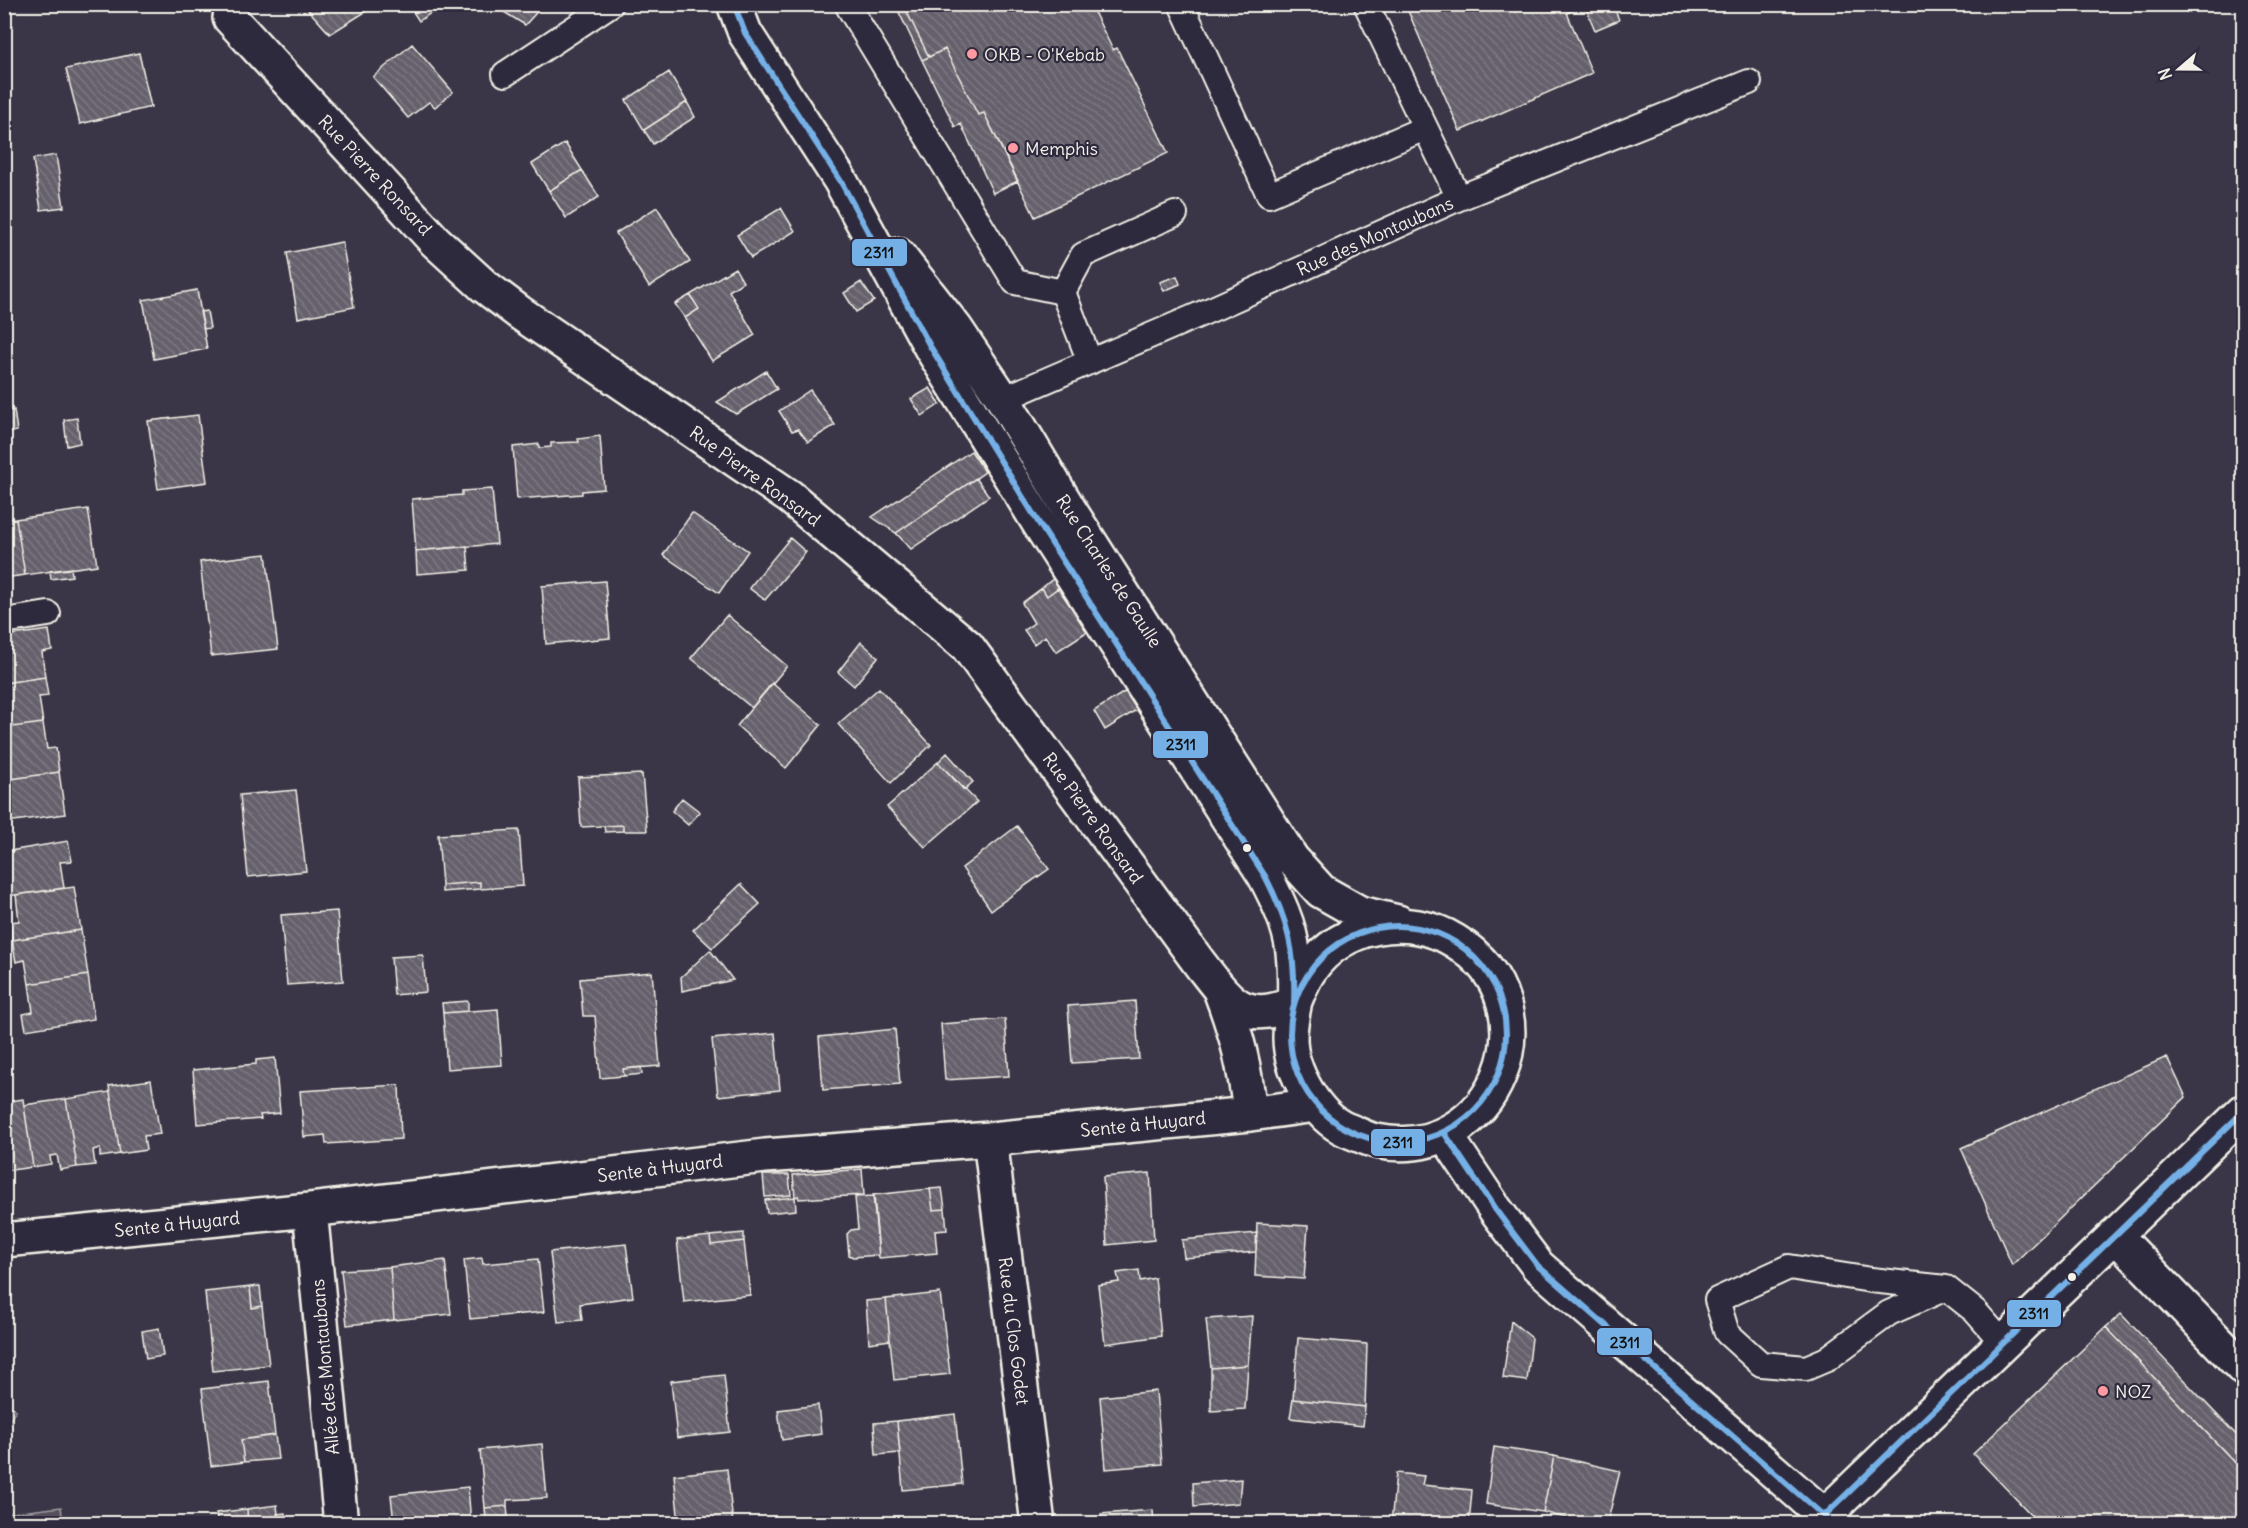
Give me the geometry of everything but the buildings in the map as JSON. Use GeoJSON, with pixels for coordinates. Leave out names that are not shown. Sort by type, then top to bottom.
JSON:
{"type":"FeatureCollection","features":[{"type":"Feature","properties":{"kind":"street","name":"Rue Charles de Gaulle"},"geometry":{"type":"LineString","coordinates":[[717,4],[739,19],[840,180],[936,356],[1040,525],[1265,876],[1282,911],[1293,951],[1294,1003]]}},
{"type":"Feature","properties":{"kind":"street","name":"Rue Pierre Ronsard"},"geometry":{"type":"LineString","coordinates":[[238,11],[435,241],[483,285],[520,313],[790,496],[967,646],[1221,990],[1235,1005],[1254,1013],[1275,1011],[1294,1003]]}},
{"type":"Feature","properties":{"kind":"street","name":"Rue Charles de Gaulle"},"geometry":{"type":"LineString","coordinates":[[840,180],[956,329],[1003,399],[1069,509],[1292,859],[1321,891],[1360,913],[1440,932],[1471,951],[1494,979],[1507,1013],[1508,1049],[1497,1084],[1475,1113],[1445,1134],[1411,1144],[1376,1141],[1343,1128],[1315,1105]]}},
{"type":"Feature","properties":{"kind":"street"},"geometry":{"type":"LineString","coordinates":[[1315,1105],[1297,1074],[1290,1039],[1294,1003],[1310,970],[1335,944],[1368,928],[1404,924]]}},
{"type":"Feature","properties":{"kind":"street","name":"Rue Pierre Ronsard"},"geometry":{"type":"LineString","coordinates":[[1221,990],[1238,1041],[1245,1071],[1250,1114]]}},
{"type":"Feature","properties":{"kind":"street","name":"Sente à Huyard"},"geometry":{"type":"LineString","coordinates":[[4,1240],[310,1210],[765,1156],[990,1139],[1250,1114],[1315,1105]]}},
{"type":"Feature","properties":{"kind":"street"},"geometry":{"type":"LineString","coordinates":[[1445,1134],[1495,1209],[1538,1266],[1829,1520],[2003,1343],[2244,1111]]}},
{"type":"Feature","properties":{"kind":"street","name":"Rue du Clos Godet"},"geometry":{"type":"LineString","coordinates":[[990,1139],[1038,1524]]}},
{"type":"Feature","properties":{"kind":"street","name":"Allée des Montaubans"},"geometry":{"type":"LineString","coordinates":[[310,1210],[340,1524]]}},
{"type":"Feature","properties":{"kind":"street"},"geometry":{"type":"LineString","coordinates":[[2115,1234],[2244,1369]]}},
{"type":"Feature","properties":{"kind":"lane"},"geometry":{"type":"LineString","coordinates":[[505,74],[611,4]]}},
{"type":"Feature","properties":{"kind":"lane"},"geometry":{"type":"LineString","coordinates":[[1181,4],[1269,195],[1425,128]]}},
{"type":"Feature","properties":{"kind":"lane"},"geometry":{"type":"LineString","coordinates":[[1366,4],[1459,198]]}},
{"type":"Feature","properties":{"kind":"lane"},"geometry":{"type":"LineString","coordinates":[[848,6],[1015,282],[1063,292]]}},
{"type":"Feature","properties":{"kind":"lane","name":"Rue des Montaubans"},"geometry":{"type":"LineString","coordinates":[[1003,399],[1217,308],[1459,198],[1749,82]]}},
{"type":"Feature","properties":{"kind":"lane"},"geometry":{"type":"LineString","coordinates":[[1090,362],[1063,292],[1083,255],[1175,214]]}},
{"type":"Feature","properties":{"kind":"lane"},"geometry":{"type":"LineString","coordinates":[[4,621],[48,615]]}},
{"type":"Feature","properties":{"kind":"lane"},"geometry":{"type":"LineString","coordinates":[[1946,1288],[1888,1312],[1827,1359],[1806,1368],[1761,1364],[1727,1333],[1717,1300],[1789,1267],[1872,1280],[1946,1288],[1975,1311],[2003,1343]]}},
{"type":"Feature","properties":{"kind":"shaded area"},"geometry":{"type":"Polygon","coordinates":[[[5,1403],[16,1410],[5,1428],[5,1403]]]}},
{"type":"Feature","properties":{"kind":"shaded area"},"geometry":{"type":"Polygon","coordinates":[[[61,1507],[63,1523],[5,1523],[5,1514],[61,1507]]]}},
{"type":"Feature","properties":{"kind":"transit line","name":"2311"},"geometry":{"type":"LineString","coordinates":[[734,4],[745,33],[840,180],[930,346],[1040,525],[1265,876],[1280,907],[1289,937],[1294,968],[1294,1003]]}},
{"type":"Feature","properties":{"kind":"transit line","name":"2311"},"geometry":{"type":"LineString","coordinates":[[1387,926],[1409,926],[1429,930],[1449,938],[1475,957],[1494,983],[1502,1003],[1506,1034],[1502,1065],[1494,1085],[1475,1111],[1449,1130],[1429,1138],[1409,1142],[1387,1142],[1367,1138],[1347,1130],[1329,1118],[1314,1103],[1302,1085],[1294,1065],[1290,1045],[1290,1023],[1294,1003],[1302,983],[1314,965],[1329,950],[1347,938],[1367,930],[1387,926]]}},
{"type":"Feature","properties":{"kind":"transit line","name":"2311"},"geometry":{"type":"LineString","coordinates":[[1824,1516],[2244,1111]]}},
{"type":"Feature","properties":{"kind":"transit line","name":"2311"},"geometry":{"type":"LineString","coordinates":[[1445,1134],[1495,1209],[1538,1266],[1833,1524]]}},
{"type":"Feature","properties":{"kind":"place","name":"OKB - O'Kebab"},"geometry":{"type":"Point","coordinates":[972,54]}},
{"type":"Feature","properties":{"kind":"place","name":"Memphis"},"geometry":{"type":"Point","coordinates":[1013,148]}},
{"type":"Feature","properties":{"kind":"place","name":"NOZ"},"geometry":{"type":"Point","coordinates":[2103,1391]}}]}
